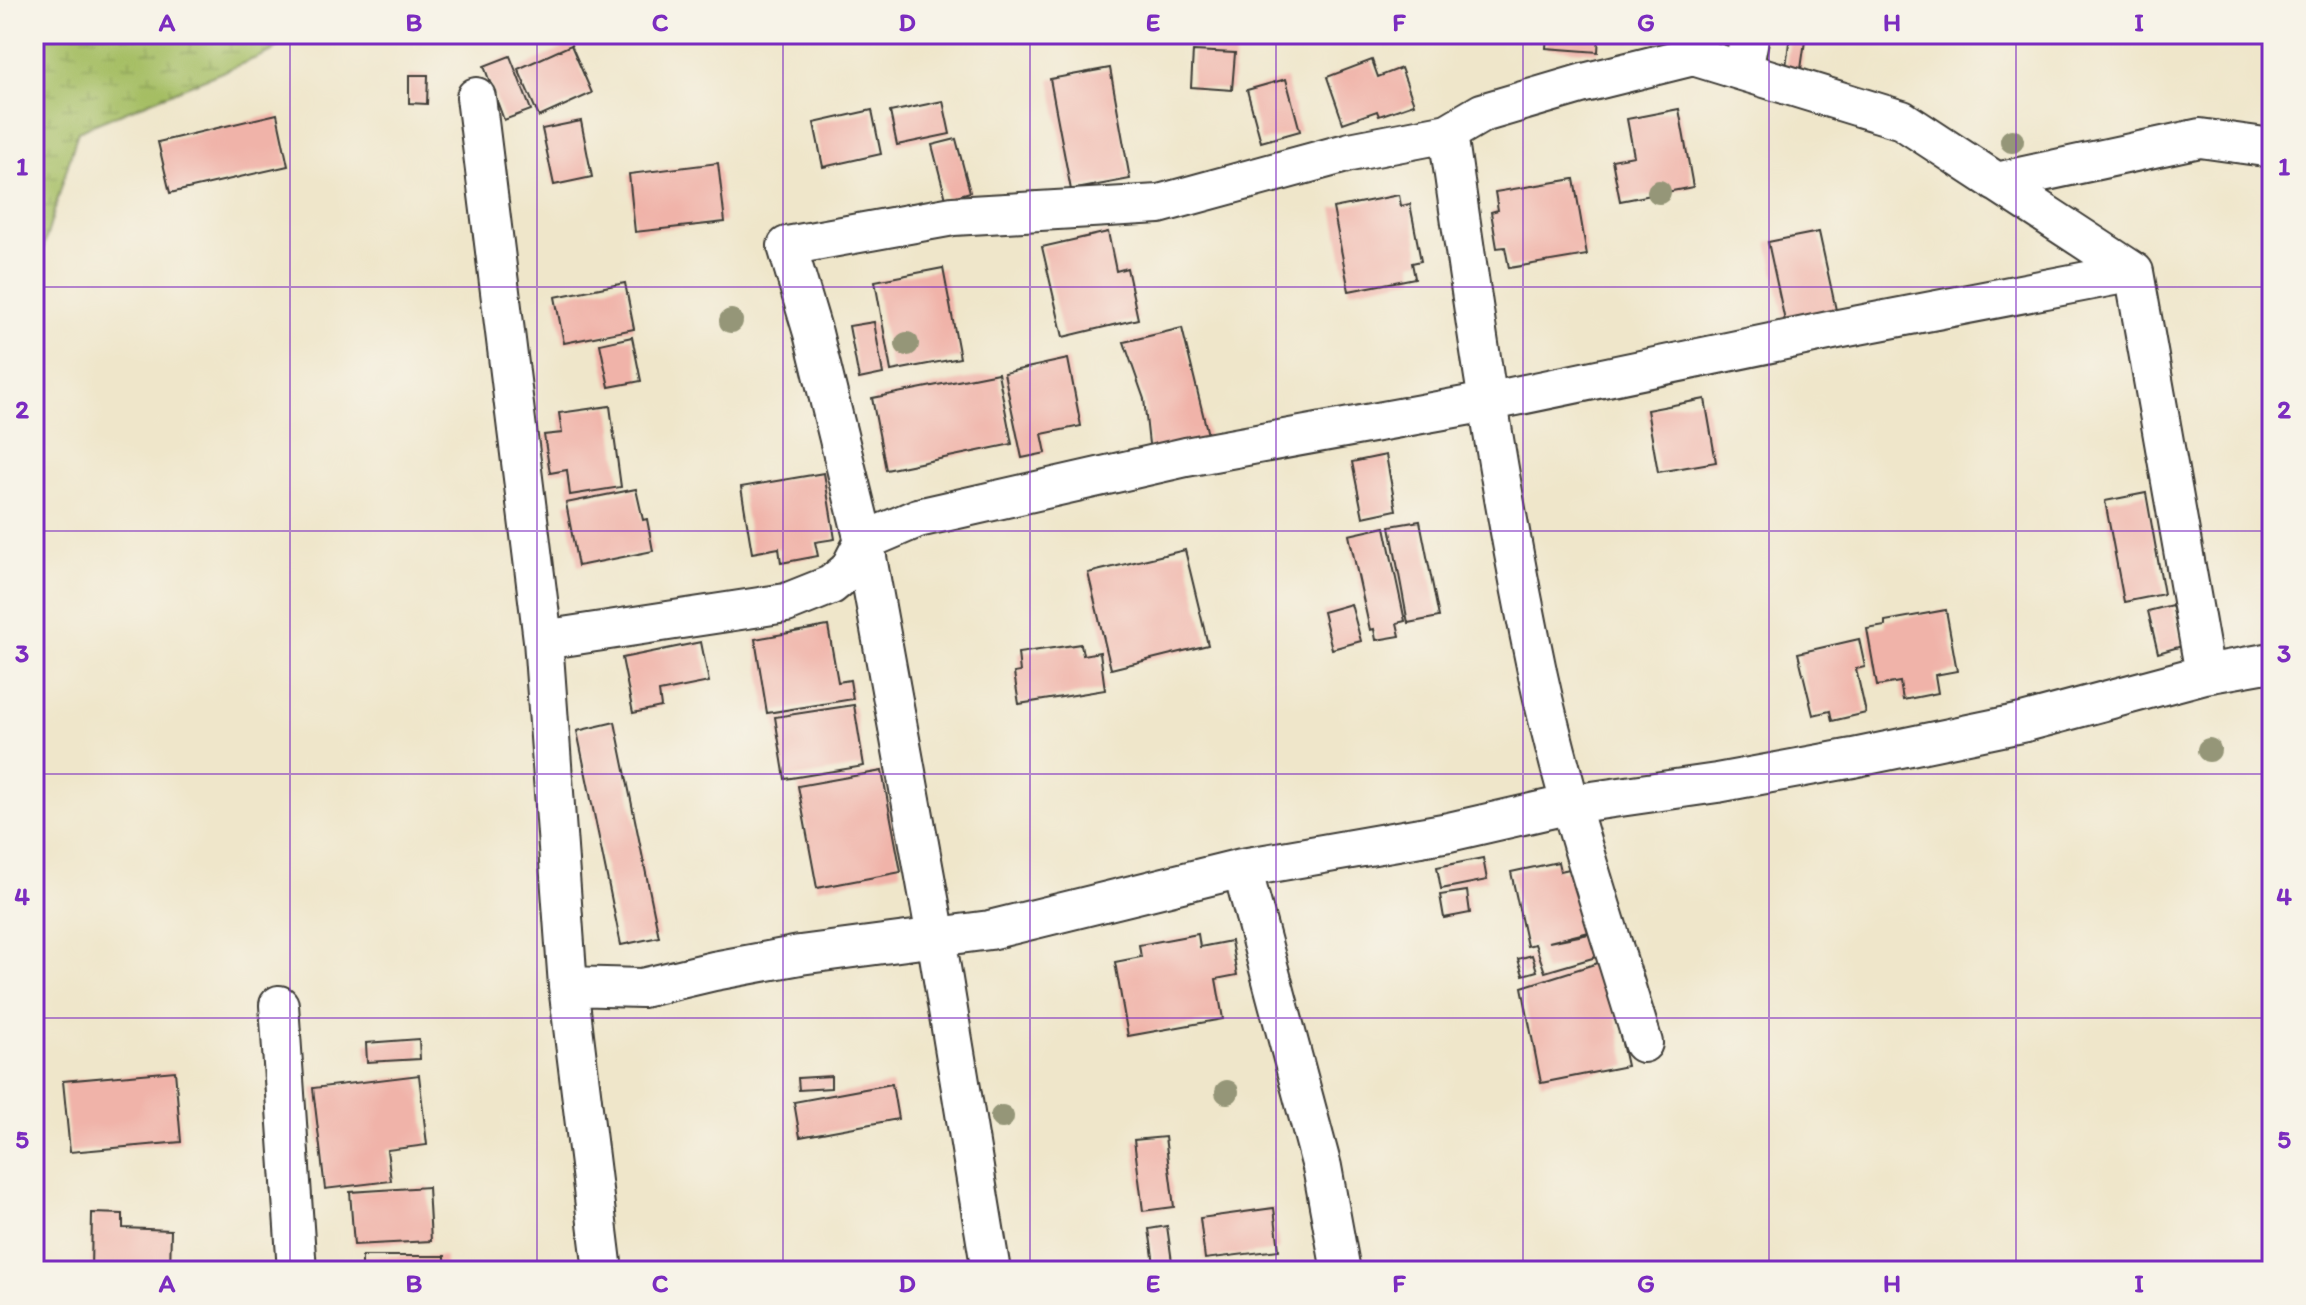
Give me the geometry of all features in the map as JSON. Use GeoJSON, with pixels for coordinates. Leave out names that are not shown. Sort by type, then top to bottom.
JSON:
{"type":"FeatureCollection","features":[{"type":"Feature","properties":{"kind":"street"},"geometry":{"type":"LineString","coordinates":[[1743,71],[1750,34]]}},
{"type":"Feature","properties":{"kind":"street"},"geometry":{"type":"LineString","coordinates":[[991,1271],[936,937],[864,541],[813,333],[787,246],[953,216],[1159,204],[1325,158],[1448,133],[1482,113],[1693,56],[1743,71],[1902,120],[2134,272],[2205,674]]}},
{"type":"Feature","properties":{"kind":"street"},"geometry":{"type":"LineString","coordinates":[[476,97],[543,640],[568,986],[603,1271]]}},
{"type":"Feature","properties":{"kind":"street"},"geometry":{"type":"LineString","coordinates":[[1448,133],[1487,402],[1539,678],[1571,804],[1643,1043]]}},
{"type":"Feature","properties":{"kind":"street"},"geometry":{"type":"LineString","coordinates":[[1996,182],[2200,138],[2272,148]]}},
{"type":"Feature","properties":{"kind":"street"},"geometry":{"type":"LineString","coordinates":[[543,640],[786,603],[831,585],[849,570],[864,541],[918,518],[1186,457],[1487,402],[1838,329],[2134,272]]}},
{"type":"Feature","properties":{"kind":"street"},"geometry":{"type":"LineString","coordinates":[[568,986],[642,988],[800,955],[990,930],[1242,868],[1449,832],[1571,804],[1717,783],[1868,755],[2026,722],[2205,674],[2272,662]]}},
{"type":"Feature","properties":{"kind":"street"},"geometry":{"type":"LineString","coordinates":[[1242,868],[1322,1167],[1341,1271]]}},
{"type":"Feature","properties":{"kind":"street"},"geometry":{"type":"LineString","coordinates":[[279,1005],[297,1271]]}},
{"type":"Feature","properties":{"kind":"green space"},"geometry":{"type":"Polygon","coordinates":[[[34,34],[294,34],[271,52],[78,131],[34,279],[34,34]]]}},
{"type":"Feature","properties":{"kind":"building"},"geometry":{"type":"Polygon","coordinates":[[[1547,34],[1599,34],[1598,52],[1546,48],[1547,34]]]}},
{"type":"Feature","properties":{"kind":"building"},"geometry":{"type":"Polygon","coordinates":[[[1790,34],[1806,34],[1801,69],[1786,67],[1790,34]]]}},
{"type":"Feature","properties":{"kind":"building"},"geometry":{"type":"Polygon","coordinates":[[[571,45],[592,93],[539,117],[518,69],[571,45]]]}},
{"type":"Feature","properties":{"kind":"building"},"geometry":{"type":"Polygon","coordinates":[[[1193,51],[1235,53],[1232,90],[1191,87],[1193,51]]]}},
{"type":"Feature","properties":{"kind":"building"},"geometry":{"type":"Polygon","coordinates":[[[510,56],[531,110],[504,120],[484,66],[510,56]]]}},
{"type":"Feature","properties":{"kind":"building"},"geometry":{"type":"Polygon","coordinates":[[[1372,60],[1378,77],[1401,68],[1414,104],[1379,116],[1377,111],[1343,123],[1327,77],[1372,60]]]}},
{"type":"Feature","properties":{"kind":"building"},"geometry":{"type":"Polygon","coordinates":[[[1110,68],[1130,179],[1071,190],[1050,79],[1110,68]]]}},
{"type":"Feature","properties":{"kind":"building"},"geometry":{"type":"Polygon","coordinates":[[[409,75],[428,75],[427,104],[409,103],[409,75]]]}},
{"type":"Feature","properties":{"kind":"building"},"geometry":{"type":"Polygon","coordinates":[[[1286,79],[1300,131],[1261,142],[1247,90],[1286,79]]]}},
{"type":"Feature","properties":{"kind":"building"},"geometry":{"type":"Polygon","coordinates":[[[943,101],[950,134],[897,145],[890,112],[943,101]]]}},
{"type":"Feature","properties":{"kind":"building"},"geometry":{"type":"Polygon","coordinates":[[[1679,109],[1693,187],[1620,201],[1612,160],[1634,156],[1627,119],[1679,109]]]}},
{"type":"Feature","properties":{"kind":"building"},"geometry":{"type":"Polygon","coordinates":[[[872,110],[881,154],[823,167],[814,123],[872,110]]]}},
{"type":"Feature","properties":{"kind":"building"},"geometry":{"type":"Polygon","coordinates":[[[277,114],[288,166],[170,193],[158,142],[277,114]]]}},
{"type":"Feature","properties":{"kind":"building"},"geometry":{"type":"Polygon","coordinates":[[[581,121],[592,177],[554,185],[542,129],[581,121]]]}},
{"type":"Feature","properties":{"kind":"building"},"geometry":{"type":"Polygon","coordinates":[[[956,139],[970,192],[946,199],[932,145],[956,139]]]}},
{"type":"Feature","properties":{"kind":"building"},"geometry":{"type":"Polygon","coordinates":[[[718,163],[725,222],[635,232],[629,174],[718,163]]]}},
{"type":"Feature","properties":{"kind":"building"},"geometry":{"type":"Polygon","coordinates":[[[1574,179],[1587,255],[1509,268],[1505,247],[1497,248],[1491,212],[1498,210],[1495,192],[1574,179]]]}},
{"type":"Feature","properties":{"kind":"building"},"geometry":{"type":"Polygon","coordinates":[[[1399,195],[1401,206],[1410,204],[1421,261],[1412,263],[1415,278],[1349,291],[1333,208],[1399,195]]]}},
{"type":"Feature","properties":{"kind":"building"},"geometry":{"type":"Polygon","coordinates":[[[1108,232],[1116,271],[1127,268],[1138,319],[1063,337],[1042,247],[1108,232]]]}},
{"type":"Feature","properties":{"kind":"building"},"geometry":{"type":"Polygon","coordinates":[[[1819,232],[1836,310],[1785,321],[1768,242],[1819,232]]]}},
{"type":"Feature","properties":{"kind":"building"},"geometry":{"type":"Polygon","coordinates":[[[943,268],[960,358],[891,371],[875,281],[943,268]]]}},
{"type":"Feature","properties":{"kind":"building"},"geometry":{"type":"Polygon","coordinates":[[[625,283],[634,329],[564,343],[555,297],[625,283]]]}},
{"type":"Feature","properties":{"kind":"building"},"geometry":{"type":"Polygon","coordinates":[[[874,322],[883,374],[859,379],[849,326],[874,322]]]}},
{"type":"Feature","properties":{"kind":"building"},"geometry":{"type":"Polygon","coordinates":[[[1182,328],[1209,439],[1150,453],[1144,399],[1124,342],[1182,328]]]}},
{"type":"Feature","properties":{"kind":"building"},"geometry":{"type":"Polygon","coordinates":[[[632,337],[641,381],[609,387],[600,344],[632,337]]]}},
{"type":"Feature","properties":{"kind":"building"},"geometry":{"type":"Polygon","coordinates":[[[1068,359],[1081,426],[1042,434],[1046,453],[1022,458],[1004,373],[1068,359]]]}},
{"type":"Feature","properties":{"kind":"building"},"geometry":{"type":"Polygon","coordinates":[[[998,373],[1012,444],[886,470],[872,398],[998,373]]]}},
{"type":"Feature","properties":{"kind":"building"},"geometry":{"type":"Polygon","coordinates":[[[1705,399],[1716,462],[1658,472],[1647,410],[1705,399]]]}},
{"type":"Feature","properties":{"kind":"building"},"geometry":{"type":"Polygon","coordinates":[[[610,406],[621,487],[570,495],[567,470],[550,473],[544,435],[562,433],[559,413],[610,406]]]}},
{"type":"Feature","properties":{"kind":"building"},"geometry":{"type":"Polygon","coordinates":[[[1386,455],[1396,510],[1363,517],[1352,462],[1386,455]]]}},
{"type":"Feature","properties":{"kind":"building"},"geometry":{"type":"Polygon","coordinates":[[[824,473],[835,539],[815,542],[818,556],[781,563],[779,548],[752,553],[741,487],[824,473]]]}},
{"type":"Feature","properties":{"kind":"building"},"geometry":{"type":"Polygon","coordinates":[[[636,489],[643,520],[647,519],[653,551],[578,566],[566,503],[636,489]]]}},
{"type":"Feature","properties":{"kind":"building"},"geometry":{"type":"Polygon","coordinates":[[[2146,493],[2164,594],[2124,602],[2105,501],[2146,493]]]}},
{"type":"Feature","properties":{"kind":"building"},"geometry":{"type":"Polygon","coordinates":[[[1420,521],[1439,617],[1408,623],[1390,526],[1420,521]]]}},
{"type":"Feature","properties":{"kind":"building"},"geometry":{"type":"Polygon","coordinates":[[[1385,527],[1405,621],[1397,623],[1400,636],[1376,640],[1374,629],[1370,630],[1349,535],[1385,527]]]}},
{"type":"Feature","properties":{"kind":"building"},"geometry":{"type":"Polygon","coordinates":[[[1185,550],[1208,645],[1111,669],[1088,573],[1185,550]]]}},
{"type":"Feature","properties":{"kind":"building"},"geometry":{"type":"Polygon","coordinates":[[[1351,604],[1361,641],[1332,649],[1323,612],[1351,604]]]}},
{"type":"Feature","properties":{"kind":"building"},"geometry":{"type":"Polygon","coordinates":[[[2172,605],[2182,646],[2158,653],[2148,611],[2172,605]]]}},
{"type":"Feature","properties":{"kind":"building"},"geometry":{"type":"Polygon","coordinates":[[[1946,610],[1957,671],[1935,675],[1938,693],[1903,700],[1900,682],[1877,686],[1867,629],[1885,626],[1885,621],[1946,610]]]}},
{"type":"Feature","properties":{"kind":"building"},"geometry":{"type":"Polygon","coordinates":[[[828,626],[838,682],[850,680],[853,699],[767,713],[755,639],[828,626]]]}},
{"type":"Feature","properties":{"kind":"building"},"geometry":{"type":"Polygon","coordinates":[[[1859,639],[1865,667],[1856,669],[1866,713],[1832,721],[1830,711],[1813,715],[1798,653],[1859,639]]]}},
{"type":"Feature","properties":{"kind":"building"},"geometry":{"type":"Polygon","coordinates":[[[701,642],[709,682],[659,692],[661,707],[633,713],[622,658],[701,642]]]}},
{"type":"Feature","properties":{"kind":"building"},"geometry":{"type":"Polygon","coordinates":[[[1081,644],[1083,655],[1100,652],[1105,690],[1019,704],[1014,673],[1020,672],[1018,653],[1081,644]]]}},
{"type":"Feature","properties":{"kind":"building"},"geometry":{"type":"Polygon","coordinates":[[[854,705],[864,766],[785,779],[775,717],[854,705]]]}},
{"type":"Feature","properties":{"kind":"building"},"geometry":{"type":"Polygon","coordinates":[[[615,722],[659,937],[621,945],[577,731],[615,722]]]}},
{"type":"Feature","properties":{"kind":"building"},"geometry":{"type":"Polygon","coordinates":[[[882,771],[901,872],[817,888],[798,786],[882,771]]]}},
{"type":"Feature","properties":{"kind":"building"},"geometry":{"type":"Polygon","coordinates":[[[1483,858],[1487,880],[1441,889],[1437,867],[1483,858]]]}},
{"type":"Feature","properties":{"kind":"building"},"geometry":{"type":"Polygon","coordinates":[[[1558,862],[1560,871],[1579,867],[1593,931],[1549,942],[1589,934],[1596,957],[1545,972],[1535,944],[1527,946],[1511,872],[1558,862]]]}},
{"type":"Feature","properties":{"kind":"building"},"geometry":{"type":"Polygon","coordinates":[[[1467,891],[1470,913],[1444,918],[1440,895],[1467,891]]]}},
{"type":"Feature","properties":{"kind":"building"},"geometry":{"type":"Polygon","coordinates":[[[1198,934],[1200,947],[1231,941],[1237,975],[1216,979],[1223,1019],[1128,1036],[1115,962],[1141,957],[1139,945],[1198,934]]]}},
{"type":"Feature","properties":{"kind":"building"},"geometry":{"type":"Polygon","coordinates":[[[1532,955],[1537,971],[1523,975],[1518,959],[1532,955]]]}},
{"type":"Feature","properties":{"kind":"building"},"geometry":{"type":"Polygon","coordinates":[[[1604,961],[1627,1066],[1541,1083],[1522,987],[1604,961]]]}},
{"type":"Feature","properties":{"kind":"building"},"geometry":{"type":"Polygon","coordinates":[[[419,1039],[420,1059],[367,1062],[366,1043],[419,1039]]]}},
{"type":"Feature","properties":{"kind":"building"},"geometry":{"type":"Polygon","coordinates":[[[175,1071],[181,1142],[70,1152],[63,1081],[175,1071]]]}},
{"type":"Feature","properties":{"kind":"building"},"geometry":{"type":"Polygon","coordinates":[[[419,1075],[427,1145],[387,1150],[391,1181],[325,1189],[313,1088],[419,1075]]]}},
{"type":"Feature","properties":{"kind":"building"},"geometry":{"type":"Polygon","coordinates":[[[831,1076],[831,1088],[799,1090],[798,1078],[831,1076]]]}},
{"type":"Feature","properties":{"kind":"building"},"geometry":{"type":"Polygon","coordinates":[[[892,1084],[898,1119],[800,1137],[794,1102],[892,1084]]]}},
{"type":"Feature","properties":{"kind":"building"},"geometry":{"type":"Polygon","coordinates":[[[1165,1137],[1174,1207],[1143,1211],[1134,1140],[1165,1137]]]}},
{"type":"Feature","properties":{"kind":"building"},"geometry":{"type":"Polygon","coordinates":[[[428,1187],[431,1241],[354,1245],[350,1192],[428,1187]]]}},
{"type":"Feature","properties":{"kind":"building"},"geometry":{"type":"Polygon","coordinates":[[[1274,1208],[1279,1250],[1205,1259],[1200,1218],[1274,1208]]]}},
{"type":"Feature","properties":{"kind":"building"},"geometry":{"type":"Polygon","coordinates":[[[92,1213],[123,1214],[123,1228],[171,1230],[170,1271],[91,1271],[92,1213]]]}},
{"type":"Feature","properties":{"kind":"building"},"geometry":{"type":"Polygon","coordinates":[[[1167,1226],[1173,1269],[1155,1271],[1149,1229],[1167,1226]]]}},
{"type":"Feature","properties":{"kind":"building"},"geometry":{"type":"Polygon","coordinates":[[[362,1256],[445,1256],[445,1271],[362,1271],[362,1256]]]}}]}
